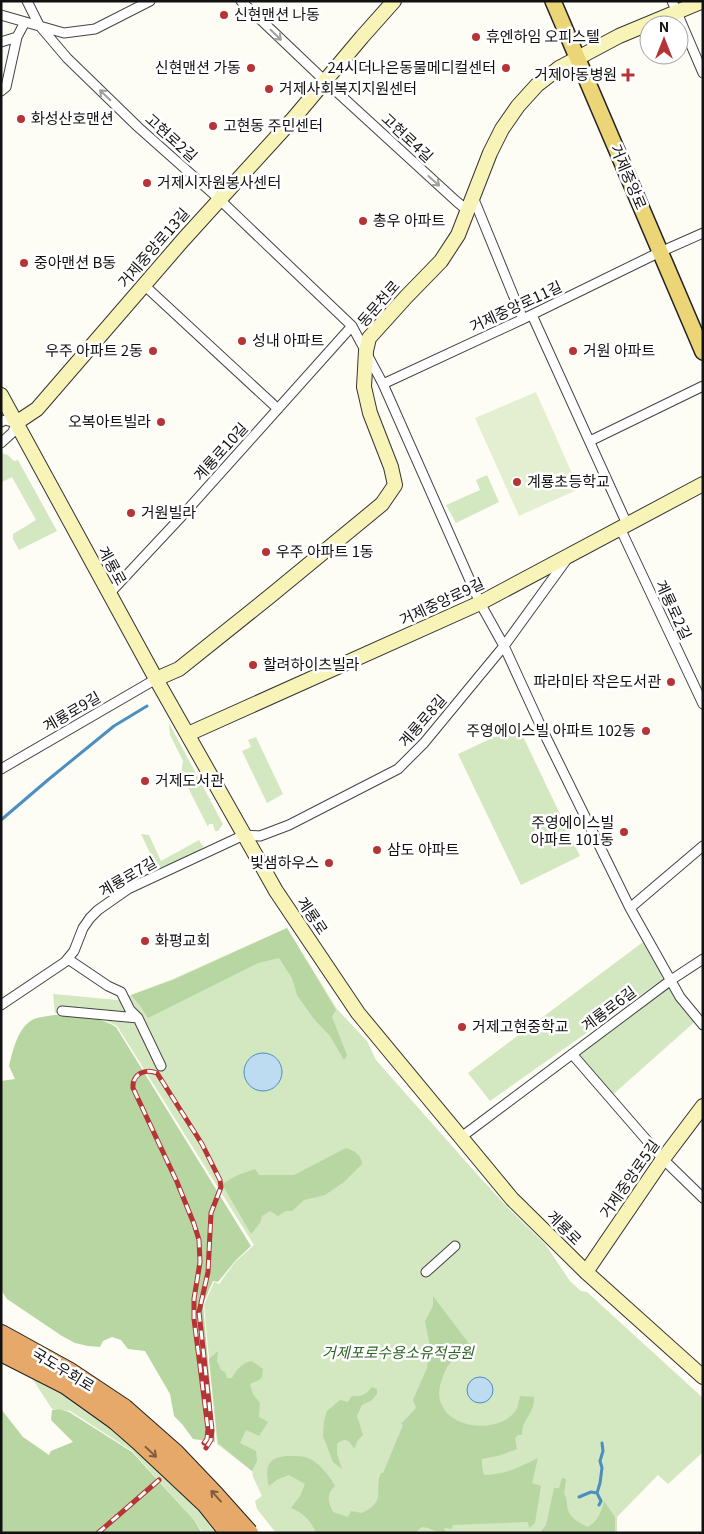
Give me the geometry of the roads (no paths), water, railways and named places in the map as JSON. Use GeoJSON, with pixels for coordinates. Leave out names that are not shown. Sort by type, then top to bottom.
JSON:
{"type":"FeatureCollection","features":[{"type":"Feature","properties":{"kind":"highway","name":"국도우회로"},"geometry":{"type":"LineString","coordinates":[[1,1334],[70,1372],[119,1414]]}},
{"type":"Feature","properties":{"kind":"highway","name":"국도우회로"},"geometry":{"type":"LineString","coordinates":[[1,1352],[119,1414]]}},
{"type":"Feature","properties":{"kind":"highway"},"geometry":{"type":"LineString","coordinates":[[119,1414],[139,1441],[206,1504],[229,1533]]}},
{"type":"Feature","properties":{"kind":"highway"},"geometry":{"type":"LineString","coordinates":[[119,1414],[175,1453],[249,1533]]}},
{"type":"Feature","properties":{"kind":"main road","name":"거제중앙로"},"geometry":{"type":"LineString","coordinates":[[553,1],[703,352]]}},
{"type":"Feature","properties":{"kind":"street","name":"고현로2길"},"geometry":{"type":"LineString","coordinates":[[26,1],[39,25],[67,58],[138,127],[219,199],[352,326],[383,384],[480,603],[504,646],[543,731],[630,908],[680,997],[703,1025]]}},
{"type":"Feature","properties":{"kind":"street"},"geometry":{"type":"LineString","coordinates":[[1,15],[64,33],[95,29],[150,1]]}},
{"type":"Feature","properties":{"kind":"street","name":"고현로4길"},"geometry":{"type":"LineString","coordinates":[[241,1],[325,81],[468,211]]}},
{"type":"Feature","properties":{"kind":"street","name":"거제중앙로13길"},"geometry":{"type":"LineString","coordinates":[[16,423],[37,409],[219,199],[287,126],[394,1]]}},
{"type":"Feature","properties":{"kind":"street","name":"동문천로"},"geometry":{"type":"LineString","coordinates":[[156,679],[179,669],[269,597],[382,504],[395,485],[391,466],[370,414],[364,387],[366,351],[369,338],[441,261],[458,235],[490,153],[502,129],[518,106],[537,85],[576,57],[674,6],[703,2]]}},
{"type":"Feature","properties":{"kind":"street"},"geometry":{"type":"LineString","coordinates":[[674,6],[703,74]]}},
{"type":"Feature","properties":{"kind":"street"},"geometry":{"type":"LineString","coordinates":[[1,91],[6,88],[17,37],[25,22]]}},
{"type":"Feature","properties":{"kind":"street"},"geometry":{"type":"LineString","coordinates":[[1,42],[17,37]]}},
{"type":"Feature","properties":{"kind":"street"},"geometry":{"type":"LineString","coordinates":[[473,197],[523,319]]}},
{"type":"Feature","properties":{"kind":"street","name":"거제중앙로11길"},"geometry":{"type":"LineString","coordinates":[[383,384],[703,233]]}},
{"type":"Feature","properties":{"kind":"street"},"geometry":{"type":"LineString","coordinates":[[144,284],[278,409]]}},
{"type":"Feature","properties":{"kind":"street","name":"계룡로2길"},"geometry":{"type":"LineString","coordinates":[[532,315],[590,441],[623,526],[703,704]]}},
{"type":"Feature","properties":{"kind":"street","name":"계룡로10길"},"geometry":{"type":"LineString","coordinates":[[109,594],[181,517],[352,326]]}},
{"type":"Feature","properties":{"kind":"street"},"geometry":{"type":"LineString","coordinates":[[590,441],[703,386]]}},
{"type":"Feature","properties":{"kind":"street","name":"계룡로"},"geometry":{"type":"LineString","coordinates":[[1,395],[156,679],[276,891],[358,1013],[512,1199],[586,1272],[703,1377]]}},
{"type":"Feature","properties":{"kind":"street"},"geometry":{"type":"LineString","coordinates":[[1,422],[5,420],[16,423],[13,432],[1,442]]}},
{"type":"Feature","properties":{"kind":"street","name":"거제중앙로9길"},"geometry":{"type":"LineString","coordinates":[[188,734],[480,603],[703,484]]}},
{"type":"Feature","properties":{"kind":"street","name":"계룡로8길"},"geometry":{"type":"LineString","coordinates":[[244,835],[260,836],[289,826],[398,769],[424,744],[504,646],[570,554]]}},
{"type":"Feature","properties":{"kind":"street","name":"계룡로9길"},"geometry":{"type":"LineString","coordinates":[[1,769],[156,679]]}},
{"type":"Feature","properties":{"kind":"street","name":"계룡로7길"},"geometry":{"type":"LineString","coordinates":[[1,1005],[68,959],[74,951],[90,918],[128,889],[244,835]]}},
{"type":"Feature","properties":{"kind":"street"},"geometry":{"type":"LineString","coordinates":[[630,908],[703,846]]}},
{"type":"Feature","properties":{"kind":"street"},"geometry":{"type":"LineString","coordinates":[[68,959],[108,986],[121,992],[130,1010],[138,1018],[161,1066]]}},
{"type":"Feature","properties":{"kind":"street","name":"계룡로6길"},"geometry":{"type":"LineString","coordinates":[[460,1138],[671,980],[703,959]]}},
{"type":"Feature","properties":{"kind":"street"},"geometry":{"type":"LineString","coordinates":[[62,1011],[138,1018]]}},
{"type":"Feature","properties":{"kind":"street"},"geometry":{"type":"LineString","coordinates":[[572,1054],[663,1159],[703,1198]]}},
{"type":"Feature","properties":{"kind":"street","name":"거제중앙로5길"},"geometry":{"type":"LineString","coordinates":[[586,1272],[663,1159],[703,1106]]}},
{"type":"Feature","properties":{"kind":"street"},"geometry":{"type":"LineString","coordinates":[[426,1272],[455,1246]]}},
{"type":"Feature","properties":{"kind":"water"},"geometry":{"type":"Polygon","coordinates":[[[263,1053],[276,1059],[282,1072],[276,1085],[263,1091],[250,1085],[244,1072],[250,1059],[263,1053]]]}},
{"type":"Feature","properties":{"kind":"water"},"geometry":{"type":"Polygon","coordinates":[[[480,1377],[489,1381],[493,1390],[489,1399],[480,1403],[471,1399],[467,1390],[471,1381],[480,1377]]]}},
{"type":"Feature","properties":{"kind":"waterway"},"geometry":{"type":"LineString","coordinates":[[1,820],[114,726],[147,706]]}},
{"type":"Feature","properties":{"kind":"waterway"},"geometry":{"type":"LineString","coordinates":[[599,1505],[601,1501],[597,1493],[602,1468],[600,1461],[603,1451],[602,1443]]}},
{"type":"Feature","properties":{"kind":"waterway"},"geometry":{"type":"LineString","coordinates":[[579,1497],[591,1492],[597,1493]]}},
{"type":"Feature","properties":{"kind":"railway"},"geometry":{"type":"LineString","coordinates":[[204,1443],[207,1439],[208,1429],[194,1319],[194,1299],[200,1262],[199,1240],[177,1182],[133,1088],[133,1083],[137,1076],[148,1071],[157,1073],[202,1144],[220,1180],[221,1187],[211,1213],[208,1272],[199,1312],[212,1430],[211,1440],[206,1448]]}},
{"type":"Feature","properties":{"kind":"railway"},"geometry":{"type":"LineString","coordinates":[[98,1533],[159,1480]]}},
{"type":"Feature","properties":{"kind":"place","name":"신현맨션 나동"},"geometry":{"type":"Point","coordinates":[224,15]}},
{"type":"Feature","properties":{"kind":"place","name":"휴엔하임 오피스텔"},"geometry":{"type":"Point","coordinates":[476,37]}},
{"type":"Feature","properties":{"kind":"place","name":"신현맨션 가동"},"geometry":{"type":"Point","coordinates":[251,68]}},
{"type":"Feature","properties":{"kind":"place","name":"24시더나은동물메디컬센터"},"geometry":{"type":"Point","coordinates":[506,68]}},
{"type":"Feature","properties":{"kind":"place","name":"거제아동병원"},"geometry":{"type":"Point","coordinates":[628,75]}},
{"type":"Feature","properties":{"kind":"place","name":"거제사회복지지원센터"},"geometry":{"type":"Point","coordinates":[269,89]}},
{"type":"Feature","properties":{"kind":"place","name":"화성산호맨션"},"geometry":{"type":"Point","coordinates":[21,119]}},
{"type":"Feature","properties":{"kind":"place","name":"고현동 주민센터"},"geometry":{"type":"Point","coordinates":[213,126]}},
{"type":"Feature","properties":{"kind":"place","name":"거제시자원봉사센터"},"geometry":{"type":"Point","coordinates":[147,183]}},
{"type":"Feature","properties":{"kind":"place","name":"총우 아파트"},"geometry":{"type":"Point","coordinates":[363,221]}},
{"type":"Feature","properties":{"kind":"place","name":"중아맨션 B동"},"geometry":{"type":"Point","coordinates":[24,263]}},
{"type":"Feature","properties":{"kind":"place","name":"성내 아파트"},"geometry":{"type":"Point","coordinates":[242,341]}},
{"type":"Feature","properties":{"kind":"place","name":"우주 아파트 2동"},"geometry":{"type":"Point","coordinates":[153,351]}},
{"type":"Feature","properties":{"kind":"place","name":"거원 아파트"},"geometry":{"type":"Point","coordinates":[573,351]}},
{"type":"Feature","properties":{"kind":"place","name":"오복아트빌라"},"geometry":{"type":"Point","coordinates":[161,422]}},
{"type":"Feature","properties":{"kind":"place","name":"계룡초등학교"},"geometry":{"type":"Point","coordinates":[517,482]}},
{"type":"Feature","properties":{"kind":"place","name":"거원빌라"},"geometry":{"type":"Point","coordinates":[131,513]}},
{"type":"Feature","properties":{"kind":"place","name":"우주 아파트 1동"},"geometry":{"type":"Point","coordinates":[266,552]}},
{"type":"Feature","properties":{"kind":"place","name":"할려하이츠빌라"},"geometry":{"type":"Point","coordinates":[253,665]}},
{"type":"Feature","properties":{"kind":"place","name":"파라미타 작은도서관"},"geometry":{"type":"Point","coordinates":[671,682]}},
{"type":"Feature","properties":{"kind":"place","name":"주영에이스빌 아파트 102동"},"geometry":{"type":"Point","coordinates":[646,731]}},
{"type":"Feature","properties":{"kind":"place","name":"거제도서관"},"geometry":{"type":"Point","coordinates":[145,781]}},
{"type":"Feature","properties":{"kind":"place","name":"주영에이스빌 아파트 101동"},"geometry":{"type":"Point","coordinates":[624,832]}},
{"type":"Feature","properties":{"kind":"place","name":"삼도 아파트"},"geometry":{"type":"Point","coordinates":[377,850]}},
{"type":"Feature","properties":{"kind":"place","name":"빛샘하우스"},"geometry":{"type":"Point","coordinates":[329,863]}},
{"type":"Feature","properties":{"kind":"place","name":"화평교회"},"geometry":{"type":"Point","coordinates":[145,941]}},
{"type":"Feature","properties":{"kind":"place","name":"거제고현중학교"},"geometry":{"type":"Point","coordinates":[462,1027]}},
{"type":"Feature","properties":{"kind":"park label","name":"거제포로수용소유적공원"},"geometry":{"type":"Point","coordinates":[398,1353]}}]}
